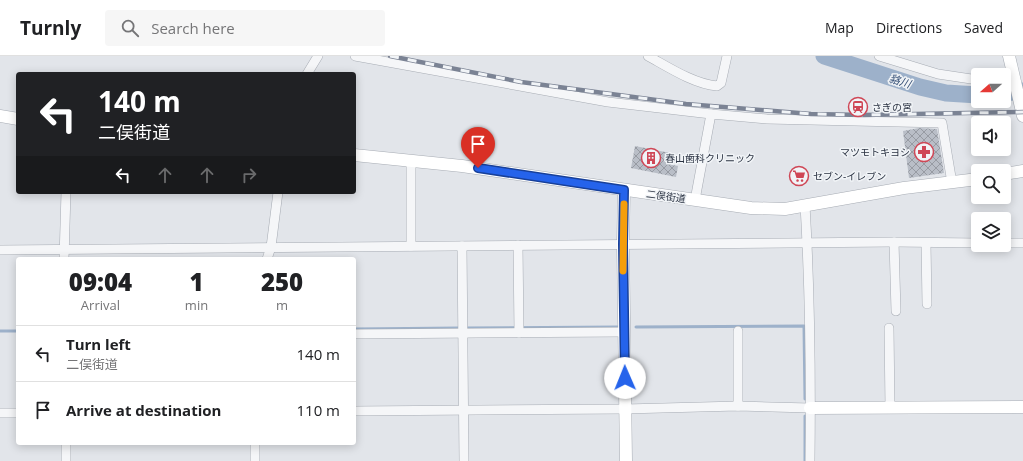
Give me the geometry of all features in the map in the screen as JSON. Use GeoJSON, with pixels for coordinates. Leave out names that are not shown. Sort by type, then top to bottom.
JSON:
{"type":"FeatureCollection","features":[{"type":"Feature","properties":{"kind":"street"},"geometry":{"type":"LineString","coordinates":[[308,72],[318,56]]}},
{"type":"Feature","properties":{"kind":"street"},"geometry":{"type":"LineString","coordinates":[[355,56],[593,99],[711,114],[767,119],[942,123],[952,183]]}},
{"type":"Feature","properties":{"kind":"street"},"geometry":{"type":"LineString","coordinates":[[648,56],[678,72],[709,85],[717,86],[721,83],[727,56]]}},
{"type":"Feature","properties":{"kind":"street"},"geometry":{"type":"LineString","coordinates":[[879,56],[938,74],[971,79]]}},
{"type":"Feature","properties":{"kind":"street"},"geometry":{"type":"LineString","coordinates":[[1008,56],[1010,68]]}},
{"type":"Feature","properties":{"kind":"street"},"geometry":{"type":"LineString","coordinates":[[1011,80],[1020,101],[1023,116]]}},
{"type":"Feature","properties":{"kind":"street"},"geometry":{"type":"LineString","coordinates":[[695,200],[711,114]]}},
{"type":"Feature","properties":{"kind":"street"},"geometry":{"type":"LineString","coordinates":[[0,116],[16,119]]}},
{"type":"Feature","properties":{"kind":"street","name":"二俣街道"},"geometry":{"type":"LineString","coordinates":[[356,155],[500,171],[751,208],[785,209],[904,188],[971,180]]}},
{"type":"Feature","properties":{"kind":"street"},"geometry":{"type":"LineString","coordinates":[[411,161],[411,246]]}},
{"type":"Feature","properties":{"kind":"street"},"geometry":{"type":"LineString","coordinates":[[1011,173],[1023,172]]}},
{"type":"Feature","properties":{"kind":"street"},"geometry":{"type":"LineString","coordinates":[[624,190],[623,244],[626,461]]}},
{"type":"Feature","properties":{"kind":"street"},"geometry":{"type":"LineString","coordinates":[[64,254],[66,194]]}},
{"type":"Feature","properties":{"kind":"street"},"geometry":{"type":"LineString","coordinates":[[268,257],[278,194]]}},
{"type":"Feature","properties":{"kind":"street"},"geometry":{"type":"LineString","coordinates":[[805,205],[808,244],[810,461]]}},
{"type":"Feature","properties":{"kind":"street"},"geometry":{"type":"LineString","coordinates":[[0,250],[64,254],[271,247],[808,244],[894,242],[971,243]]}},
{"type":"Feature","properties":{"kind":"street"},"geometry":{"type":"LineString","coordinates":[[894,242],[896,311]]}},
{"type":"Feature","properties":{"kind":"street"},"geometry":{"type":"LineString","coordinates":[[926,243],[927,304]]}},
{"type":"Feature","properties":{"kind":"street"},"geometry":{"type":"LineString","coordinates":[[1011,243],[1023,243]]}},
{"type":"Feature","properties":{"kind":"street"},"geometry":{"type":"LineString","coordinates":[[518,245],[519,332]]}},
{"type":"Feature","properties":{"kind":"street"},"geometry":{"type":"LineString","coordinates":[[462,246],[464,461]]}},
{"type":"Feature","properties":{"kind":"street"},"geometry":{"type":"LineString","coordinates":[[889,328],[890,408]]}},
{"type":"Feature","properties":{"kind":"street"},"geometry":{"type":"LineString","coordinates":[[738,331],[738,406]]}},
{"type":"Feature","properties":{"kind":"street"},"geometry":{"type":"LineString","coordinates":[[356,334],[624,332]]}},
{"type":"Feature","properties":{"kind":"street"},"geometry":{"type":"LineString","coordinates":[[356,411],[625,409],[738,406],[810,408],[1023,407]]}},
{"type":"Feature","properties":{"kind":"street"},"geometry":{"type":"LineString","coordinates":[[0,413],[16,413]]}},
{"type":"Feature","properties":{"kind":"street"},"geometry":{"type":"LineString","coordinates":[[66,445],[66,461]]}},
{"type":"Feature","properties":{"kind":"street"},"geometry":{"type":"LineString","coordinates":[[255,445],[255,461]]}},
{"type":"Feature","properties":{"kind":"building","name":"マツモトキヨシ"},"geometry":{"type":"Polygon","coordinates":[[[919,128],[937,129],[944,173],[909,178],[903,131],[919,128]]]}},
{"type":"Feature","properties":{"kind":"building","name":"春山歯科クリニック"},"geometry":{"type":"Polygon","coordinates":[[[635,146],[670,153],[668,164],[678,166],[676,177],[631,168],[635,146]]]}},
{"type":"Feature","properties":{"kind":"waterway","name":"貉川"},"geometry":{"type":"LineString","coordinates":[[824,56],[920,87],[946,93],[971,95]]}},
{"type":"Feature","properties":{"kind":"waterway","name":"貉川"},"geometry":{"type":"LineString","coordinates":[[1011,92],[1023,91]]}},
{"type":"Feature","properties":{"kind":"waterway"},"geometry":{"type":"LineString","coordinates":[[636,327],[804,326],[805,399]]}},
{"type":"Feature","properties":{"kind":"waterway"},"geometry":{"type":"LineString","coordinates":[[466,328],[618,327]]}},
{"type":"Feature","properties":{"kind":"waterway"},"geometry":{"type":"LineString","coordinates":[[356,329],[460,328]]}},
{"type":"Feature","properties":{"kind":"waterway"},"geometry":{"type":"LineString","coordinates":[[0,331],[16,331]]}},
{"type":"Feature","properties":{"kind":"waterway"},"geometry":{"type":"LineString","coordinates":[[805,416],[805,461]]}},
{"type":"Feature","properties":{"kind":"railway"},"geometry":{"type":"LineString","coordinates":[[390,56],[521,82],[686,104],[811,114],[864,115],[1023,112]]}},
{"type":"Feature","properties":{"kind":"slow traffic"},"geometry":{"type":"LineString","coordinates":[[623,271],[624,204]]}},
{"type":"Feature","properties":{"kind":"place","name":"さぎの宮"},"geometry":{"type":"Point","coordinates":[858,107]}},
{"type":"Feature","properties":{"kind":"place","name":"マツモトキヨシ"},"geometry":{"type":"Point","coordinates":[924,152]}},
{"type":"Feature","properties":{"kind":"place","name":"春山歯科クリニック"},"geometry":{"type":"Point","coordinates":[651,158]}},
{"type":"Feature","properties":{"kind":"place","name":"セブン-イレブン"},"geometry":{"type":"Point","coordinates":[799,176]}},
{"type":"Feature","properties":{"kind":"route"},"geometry":{"type":"LineString","coordinates":[[478,168],[624,190],[623,244],[625,378]]}}]}
